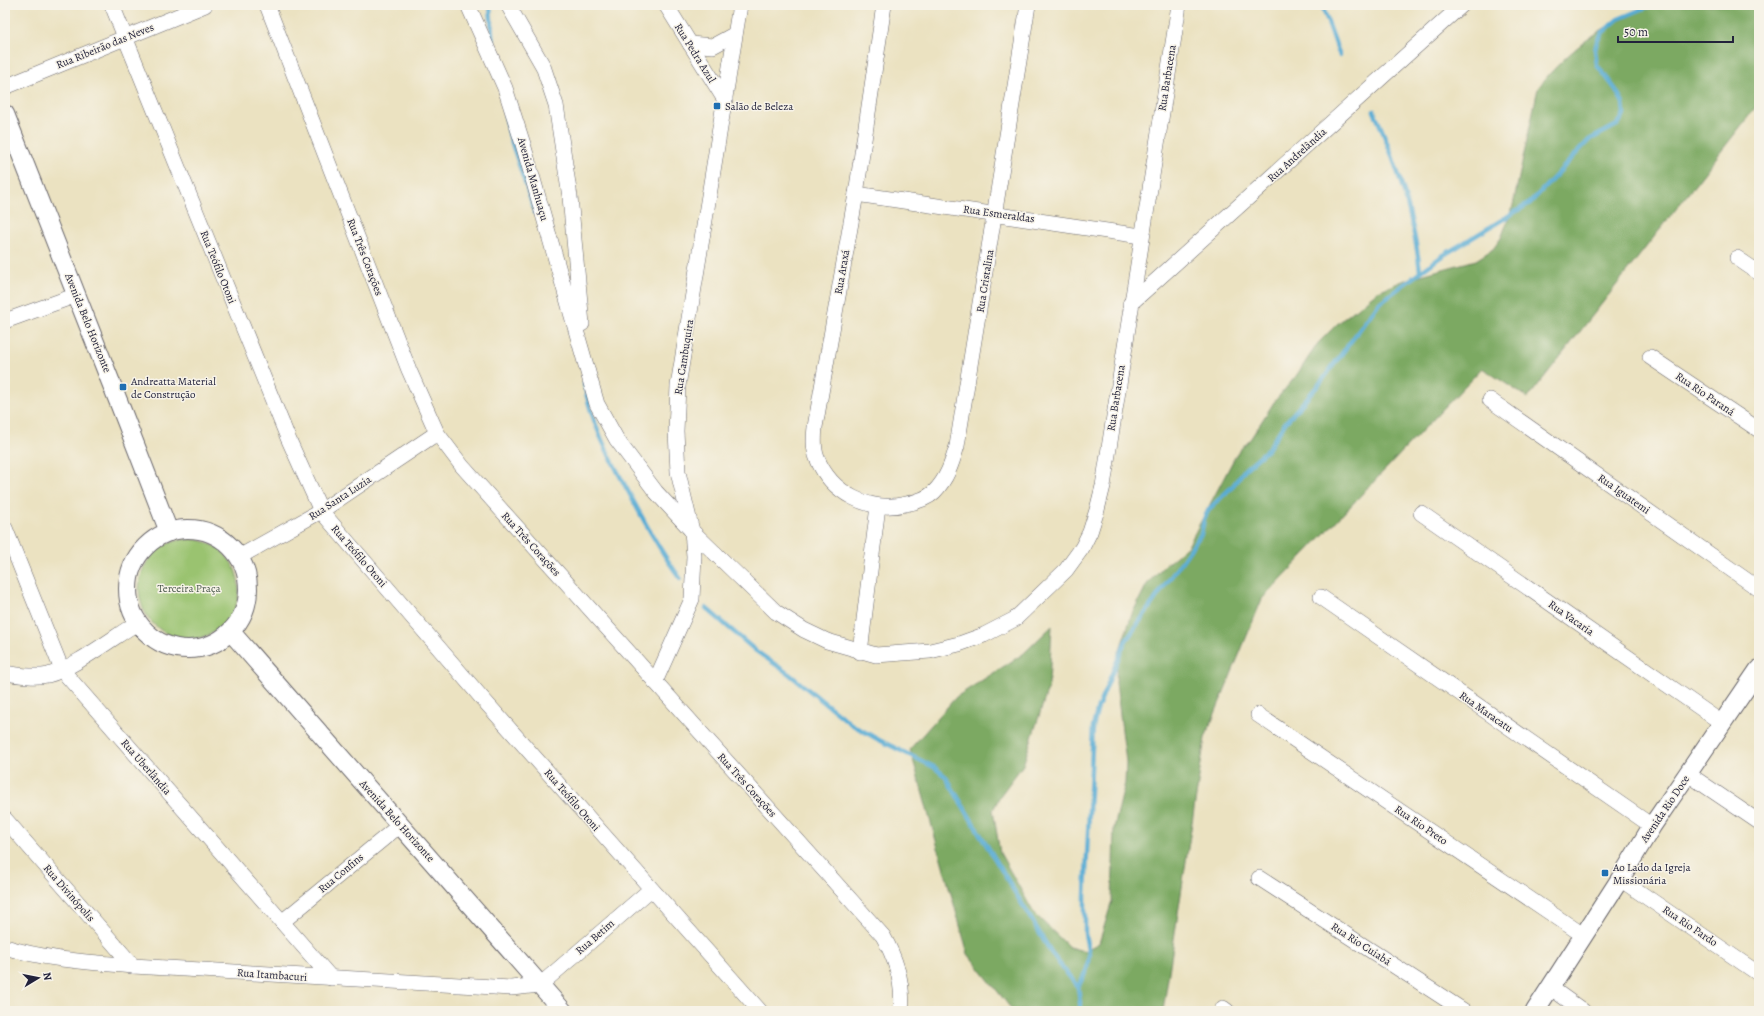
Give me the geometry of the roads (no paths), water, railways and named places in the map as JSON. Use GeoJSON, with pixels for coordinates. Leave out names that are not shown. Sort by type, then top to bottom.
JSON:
{"type":"FeatureCollection","features":[{"type":"Feature","properties":{"kind":"street","name":"Rua Teófilo Otoni"},"geometry":{"type":"LineString","coordinates":[[112,5],[124,38],[288,438],[321,511],[650,890],[760,1011]]}},
{"type":"Feature","properties":{"kind":"street","name":"Rua Ribeirão das Neves"},"geometry":{"type":"LineString","coordinates":[[5,87],[205,5]]}},
{"type":"Feature","properties":{"kind":"street","name":"Rua Três Corações"},"geometry":{"type":"LineString","coordinates":[[267,5],[409,370],[437,433],[462,466],[883,936],[898,967],[901,1011]]}},
{"type":"Feature","properties":{"kind":"street","name":"Avenida Manhuaçu"},"geometry":{"type":"LineString","coordinates":[[468,5],[507,95],[523,144],[585,357],[597,404],[617,440],[656,492],[692,532]]}},
{"type":"Feature","properties":{"kind":"street","name":"Avenida Manhuaçu"},"geometry":{"type":"LineString","coordinates":[[508,5],[543,66],[556,105],[570,197],[585,357]]}},
{"type":"Feature","properties":{"kind":"street","name":"Rua Pedra Azul"},"geometry":{"type":"LineString","coordinates":[[666,5],[725,100]]}},
{"type":"Feature","properties":{"kind":"street","name":"Rua Cambuquira"},"geometry":{"type":"LineString","coordinates":[[692,532],[678,472],[676,431],[678,386],[740,5]]}},
{"type":"Feature","properties":{"kind":"street","name":"Rua Araxá"},"geometry":{"type":"LineString","coordinates":[[878,506],[854,500],[840,489],[825,472],[817,456],[814,442],[815,427],[856,194],[884,5]]}},
{"type":"Feature","properties":{"kind":"street","name":"Rua Cristalina"},"geometry":{"type":"LineString","coordinates":[[878,506],[896,507],[919,502],[933,493],[944,480],[952,464],[962,425],[1028,5]]}},
{"type":"Feature","properties":{"kind":"street","name":"Rua Barbacena"},"geometry":{"type":"LineString","coordinates":[[860,652],[876,656],[930,651],[959,644],[984,635],[1016,619],[1066,570],[1082,548],[1090,532],[1100,497],[1179,5]]}},
{"type":"Feature","properties":{"kind":"street","name":"Rua Andrelândia"},"geometry":{"type":"LineString","coordinates":[[1130,304],[1462,5]]}},
{"type":"Feature","properties":{"kind":"street"},"geometry":{"type":"LineString","coordinates":[[690,44],[713,46],[735,34]]}},
{"type":"Feature","properties":{"kind":"street","name":"Avenida Belo Horizonte"},"geometry":{"type":"LineString","coordinates":[[5,114],[169,532]]}},
{"type":"Feature","properties":{"kind":"street","name":"Rua Esmeraldas"},"geometry":{"type":"LineString","coordinates":[[856,194],[995,213],[1141,236]]}},
{"type":"Feature","properties":{"kind":"street"},"geometry":{"type":"LineString","coordinates":[[1737,258],[1759,273]]}},
{"type":"Feature","properties":{"kind":"street"},"geometry":{"type":"LineString","coordinates":[[5,321],[77,296]]}},
{"type":"Feature","properties":{"kind":"street","name":"Rua Rio Paraná"},"geometry":{"type":"LineString","coordinates":[[1650,357],[1759,430]]}},
{"type":"Feature","properties":{"kind":"street","name":"Rua Iguatemi"},"geometry":{"type":"LineString","coordinates":[[1490,400],[1759,589]]}},
{"type":"Feature","properties":{"kind":"street","name":"Rua Santa Luzia"},"geometry":{"type":"LineString","coordinates":[[239,557],[321,511],[437,433]]}},
{"type":"Feature","properties":{"kind":"street"},"geometry":{"type":"LineString","coordinates":[[692,532],[776,612],[815,636],[860,652],[878,506]]}},
{"type":"Feature","properties":{"kind":"street","name":"Rua Vacaria"},"geometry":{"type":"LineString","coordinates":[[1421,513],[1722,723]]}},
{"type":"Feature","properties":{"kind":"street","name":"Rua Uberlândia"},"geometry":{"type":"LineString","coordinates":[[5,528],[62,670],[332,978]]}},
{"type":"Feature","properties":{"kind":"street"},"geometry":{"type":"LineString","coordinates":[[188,529],[208,532],[220,538],[231,547],[239,557],[246,572],[248,588],[246,604],[241,619],[231,632],[218,642],[203,648],[187,650],[171,647],[157,641],[137,623],[129,600],[129,583],[133,566],[141,552],[154,540],[169,532],[188,529]]}},
{"type":"Feature","properties":{"kind":"street"},"geometry":{"type":"LineString","coordinates":[[654,682],[692,599],[694,556],[692,532]]}},
{"type":"Feature","properties":{"kind":"street","name":"Rua Maracatu"},"geometry":{"type":"LineString","coordinates":[[1322,597],[1652,826]]}},
{"type":"Feature","properties":{"kind":"street"},"geometry":{"type":"LineString","coordinates":[[5,672],[34,676],[48,675],[62,670],[137,623]]}},
{"type":"Feature","properties":{"kind":"street","name":"Avenida Belo Horizonte"},"geometry":{"type":"LineString","coordinates":[[231,632],[563,1011]]}},
{"type":"Feature","properties":{"kind":"street","name":"Avenida Rio Doce"},"geometry":{"type":"LineString","coordinates":[[1535,1011],[1620,879],[1652,826],[1759,669]]}},
{"type":"Feature","properties":{"kind":"street","name":"Rua Rio Preto"},"geometry":{"type":"LineString","coordinates":[[1258,715],[1583,935]]}},
{"type":"Feature","properties":{"kind":"street"},"geometry":{"type":"LineString","coordinates":[[1688,774],[1759,822]]}},
{"type":"Feature","properties":{"kind":"street","name":"Rua Divinópolis"},"geometry":{"type":"LineString","coordinates":[[5,819],[134,966]]}},
{"type":"Feature","properties":{"kind":"street","name":"Rua Confins"},"geometry":{"type":"LineString","coordinates":[[282,922],[400,824]]}},
{"type":"Feature","properties":{"kind":"street","name":"Rua Rio Cuiabá"},"geometry":{"type":"LineString","coordinates":[[1259,878],[1464,1011]]}},
{"type":"Feature","properties":{"kind":"street","name":"Rua Rio Pardo"},"geometry":{"type":"LineString","coordinates":[[1620,879],[1759,974]]}},
{"type":"Feature","properties":{"kind":"street","name":"Rua Betim"},"geometry":{"type":"LineString","coordinates":[[540,985],[650,890]]}},
{"type":"Feature","properties":{"kind":"street","name":"Rua Itambacuri"},"geometry":{"type":"LineString","coordinates":[[5,947],[29,955],[71,961],[134,966],[483,988],[511,988],[540,985]]}},
{"type":"Feature","properties":{"kind":"street"},"geometry":{"type":"LineString","coordinates":[[1551,988],[1583,1011]]}},
{"type":"Feature","properties":{"kind":"waterway"},"geometry":{"type":"LineString","coordinates":[[490,5],[493,47]]}},
{"type":"Feature","properties":{"kind":"waterway"},"geometry":{"type":"LineString","coordinates":[[1322,5],[1340,56]]}},
{"type":"Feature","properties":{"kind":"waterway"},"geometry":{"type":"LineString","coordinates":[[1081,1011],[1078,987],[1087,969],[1089,954],[1085,934],[1085,896],[1093,727],[1098,707],[1125,642],[1201,534],[1204,519],[1209,509],[1232,487],[1245,469],[1268,449],[1285,423],[1321,382],[1379,303],[1442,256],[1530,203],[1589,140],[1617,125],[1624,114],[1623,103],[1616,90],[1597,65],[1595,50],[1597,41],[1602,33],[1618,19],[1652,5]]}},
{"type":"Feature","properties":{"kind":"waterway"},"geometry":{"type":"LineString","coordinates":[[504,107],[510,137],[535,213]]}},
{"type":"Feature","properties":{"kind":"waterway"},"geometry":{"type":"LineString","coordinates":[[1374,111],[1390,150],[1403,189],[1413,229],[1420,271]]}},
{"type":"Feature","properties":{"kind":"waterway"},"geometry":{"type":"LineString","coordinates":[[584,383],[591,412],[607,452],[652,536],[680,578]]}},
{"type":"Feature","properties":{"kind":"waterway"},"geometry":{"type":"LineString","coordinates":[[706,608],[756,651],[789,674],[851,724],[879,740],[934,767],[945,776],[1054,957],[1078,987]]}},
{"type":"Feature","properties":{"kind":"place","name":"Salão de Beleza"},"geometry":{"type":"Point","coordinates":[717,106]}},
{"type":"Feature","properties":{"kind":"place","name":"Andreatta Material de Construção"},"geometry":{"type":"Point","coordinates":[123,387]}},
{"type":"Feature","properties":{"kind":"place","name":"Ao Lado da Igreja Missionária"},"geometry":{"type":"Point","coordinates":[1605,873]}},
{"type":"Feature","properties":{"kind":"park label","name":"Terceira Praça"},"geometry":{"type":"Point","coordinates":[189,588]}}]}
